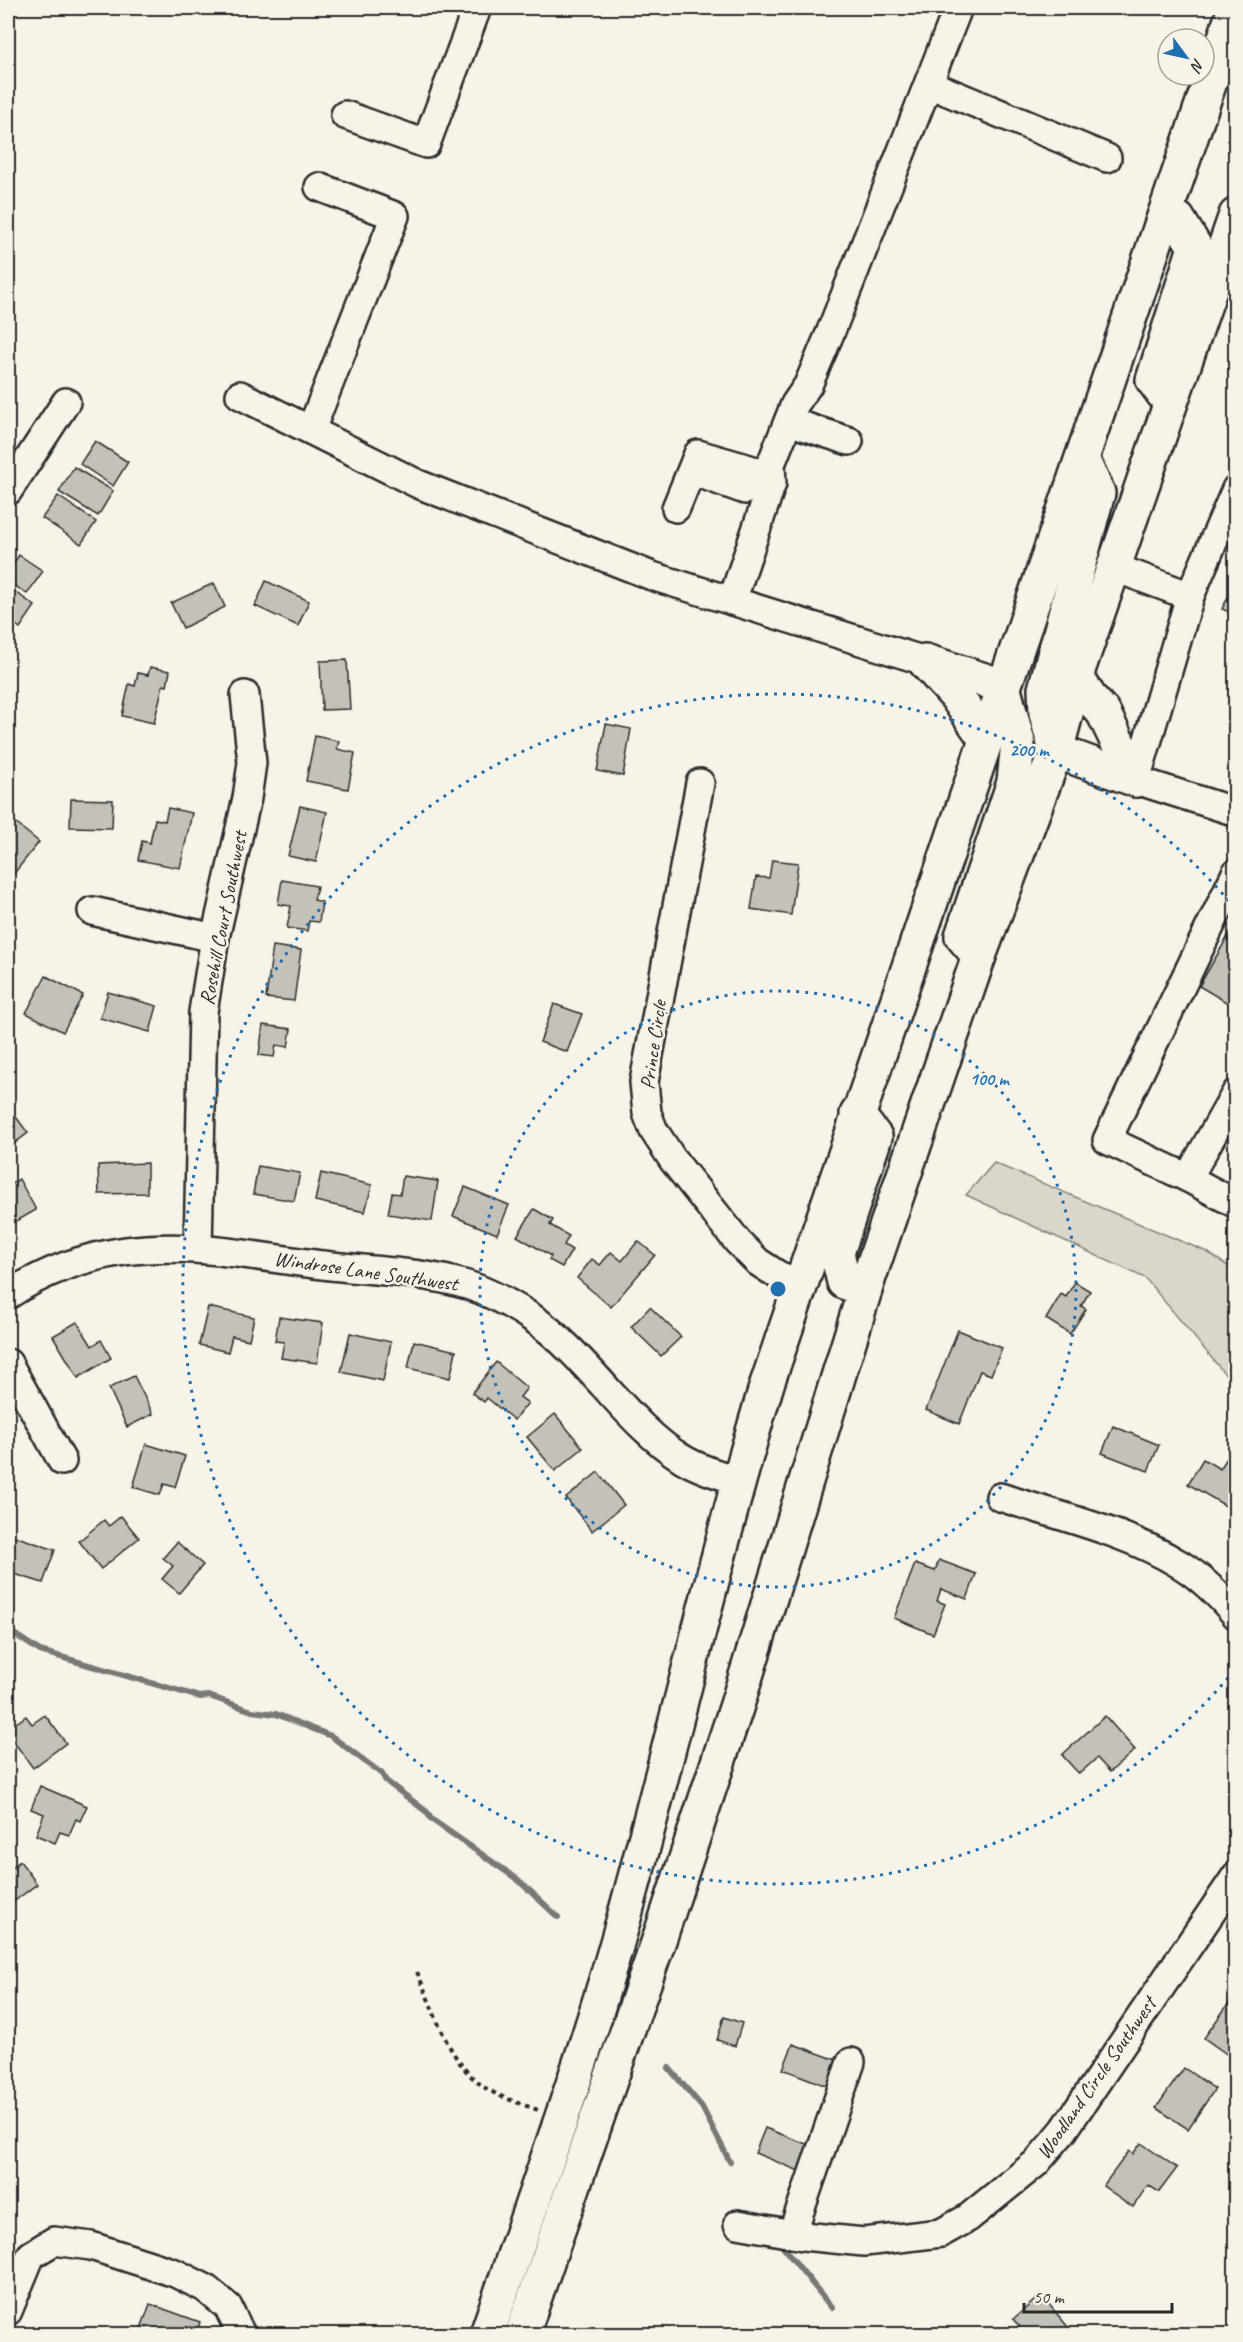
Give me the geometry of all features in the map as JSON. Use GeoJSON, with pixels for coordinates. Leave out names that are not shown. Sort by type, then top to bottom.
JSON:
{"type":"FeatureCollection","features":[{"type":"Feature","properties":{"kind":"highway"},"geometry":{"type":"LineString","coordinates":[[487,2334],[562,2117],[624,1919],[738,1480],[800,1284],[1235,8]]}},
{"type":"Feature","properties":{"kind":"highway"},"geometry":{"type":"LineString","coordinates":[[522,2334],[734,1716],[865,1289],[979,956],[1056,751],[1076,676],[1236,215]]}},
{"type":"Feature","properties":{"kind":"highway"},"geometry":{"type":"LineString","coordinates":[[1165,216],[1178,219],[1195,247],[1152,380],[1170,403]]}},
{"type":"Feature","properties":{"kind":"highway"},"geometry":{"type":"LineString","coordinates":[[1056,751],[1046,712],[1045,689],[1098,493],[1082,459]]}},
{"type":"Feature","properties":{"kind":"highway"},"geometry":{"type":"LineString","coordinates":[[925,661],[1003,686]]}},
{"type":"Feature","properties":{"kind":"highway"},"geometry":{"type":"LineString","coordinates":[[925,661],[956,696],[985,738]]}},
{"type":"Feature","properties":{"kind":"highway"},"geometry":{"type":"LineString","coordinates":[[1076,676],[1090,698],[1103,712],[1136,780]]}},
{"type":"Feature","properties":{"kind":"highway"},"geometry":{"type":"LineString","coordinates":[[979,956],[962,936],[1014,782],[1018,742],[1003,686]]}},
{"type":"Feature","properties":{"kind":"highway"},"geometry":{"type":"LineString","coordinates":[[1056,751],[1136,780]]}},
{"type":"Feature","properties":{"kind":"highway"},"geometry":{"type":"LineString","coordinates":[[857,1114],[875,1137],[837,1254],[844,1282],[865,1289]]}},
{"type":"Feature","properties":{"kind":"street"},"geometry":{"type":"LineString","coordinates":[[345,115],[426,144],[477,8]]}},
{"type":"Feature","properties":{"kind":"street"},"geometry":{"type":"LineString","coordinates":[[732,601],[771,464],[795,405],[808,385],[958,8]]}},
{"type":"Feature","properties":{"kind":"street"},"geometry":{"type":"LineString","coordinates":[[929,84],[1107,158]]}},
{"type":"Feature","properties":{"kind":"street"},"geometry":{"type":"LineString","coordinates":[[311,430],[395,216],[319,187]]}},
{"type":"Feature","properties":{"kind":"street"},"geometry":{"type":"LineString","coordinates":[[766,486],[787,471],[810,407],[808,385]]}},
{"type":"Feature","properties":{"kind":"street"},"geometry":{"type":"LineString","coordinates":[[240,395],[418,483],[652,576],[925,661]]}},
{"type":"Feature","properties":{"kind":"street"},"geometry":{"type":"LineString","coordinates":[[8,490],[66,402]]}},
{"type":"Feature","properties":{"kind":"street"},"geometry":{"type":"LineString","coordinates":[[803,426],[849,441]]}},
{"type":"Feature","properties":{"kind":"street"},"geometry":{"type":"LineString","coordinates":[[676,508],[695,463],[750,470],[766,486]]}},
{"type":"Feature","properties":{"kind":"street"},"geometry":{"type":"LineString","coordinates":[[1236,489],[1190,596],[1136,780],[1236,812]]}},
{"type":"Feature","properties":{"kind":"street"},"geometry":{"type":"LineString","coordinates":[[1113,567],[1190,596]]}},
{"type":"Feature","properties":{"kind":"street","name":"Rosehill Court Southwest"},"geometry":{"type":"LineString","coordinates":[[198,1249],[203,1012],[215,938],[248,798],[252,763],[245,695]]}},
{"type":"Feature","properties":{"kind":"street","name":"Prince Circle"},"geometry":{"type":"LineString","coordinates":[[700,783],[644,1082],[648,1113],[654,1131],[673,1160],[738,1242],[758,1262],[778,1275],[800,1284]]}},
{"type":"Feature","properties":{"kind":"street"},"geometry":{"type":"LineString","coordinates":[[1236,873],[1107,1140],[1188,1178],[1236,1204]]}},
{"type":"Feature","properties":{"kind":"street"},"geometry":{"type":"LineString","coordinates":[[92,911],[215,938]]}},
{"type":"Feature","properties":{"kind":"street"},"geometry":{"type":"LineString","coordinates":[[1188,1178],[1236,1093]]}},
{"type":"Feature","properties":{"kind":"street","name":"Windrose Lane Southwest"},"geometry":{"type":"LineString","coordinates":[[8,1294],[64,1266],[123,1251],[161,1248],[198,1249],[417,1275],[466,1285],[499,1298],[532,1318],[565,1344],[653,1436],[676,1453],[714,1473],[738,1480]]}},
{"type":"Feature","properties":{"kind":"street"},"geometry":{"type":"LineString","coordinates":[[8,1363],[62,1461]]}},
{"type":"Feature","properties":{"kind":"street"},"geometry":{"type":"LineString","coordinates":[[1000,1497],[1138,1542],[1182,1565],[1211,1588],[1236,1615]]}},
{"type":"Feature","properties":{"kind":"street","name":"Woodland Circle Southwest"},"geometry":{"type":"LineString","coordinates":[[738,2224],[792,2234],[864,2242],[941,2233],[968,2218],[1036,2163],[1064,2130],[1236,1876]]}},
{"type":"Feature","properties":{"kind":"street"},"geometry":{"type":"LineString","coordinates":[[792,2234],[851,2062]]}},
{"type":"Feature","properties":{"kind":"street"},"geometry":{"type":"LineString","coordinates":[[8,2311],[31,2255],[54,2241],[91,2246],[175,2273],[205,2288],[228,2307],[241,2334]]}},
{"type":"Feature","properties":{"kind":"path"},"geometry":{"type":"LineString","coordinates":[[417,1972],[451,2051],[470,2076],[488,2090],[562,2117]]}},
{"type":"Feature","properties":{"kind":"shaded area"},"geometry":{"type":"Polygon","coordinates":[[[994,1163],[1207,1252],[1235,1271],[1235,1386],[1145,1278],[966,1195],[994,1163]]]}},
{"type":"Feature","properties":{"kind":"building"},"geometry":{"type":"Polygon","coordinates":[[[95,441],[128,462],[113,486],[80,464],[95,441]]]}},
{"type":"Feature","properties":{"kind":"building"},"geometry":{"type":"Polygon","coordinates":[[[74,467],[113,491],[98,516],[59,492],[74,467]]]}},
{"type":"Feature","properties":{"kind":"building"},"geometry":{"type":"Polygon","coordinates":[[[58,496],[96,522],[81,544],[42,518],[58,496]]]}},
{"type":"Feature","properties":{"kind":"building"},"geometry":{"type":"Polygon","coordinates":[[[19,555],[43,571],[27,594],[8,581],[8,572],[19,555]]]}},
{"type":"Feature","properties":{"kind":"building"},"geometry":{"type":"Polygon","coordinates":[[[266,581],[309,601],[298,626],[255,606],[266,581]]]}},
{"type":"Feature","properties":{"kind":"building"},"geometry":{"type":"Polygon","coordinates":[[[1236,582],[1236,615],[1222,609],[1236,582]]]}},
{"type":"Feature","properties":{"kind":"building"},"geometry":{"type":"Polygon","coordinates":[[[214,583],[225,607],[183,628],[171,603],[214,583]]]}},
{"type":"Feature","properties":{"kind":"building"},"geometry":{"type":"Polygon","coordinates":[[[8,587],[35,606],[20,628],[8,619],[8,587]]]}},
{"type":"Feature","properties":{"kind":"building"},"geometry":{"type":"Polygon","coordinates":[[[347,660],[350,709],[322,710],[320,661],[347,660]]]}},
{"type":"Feature","properties":{"kind":"building"},"geometry":{"type":"Polygon","coordinates":[[[150,667],[170,671],[167,686],[163,685],[154,723],[122,716],[129,684],[135,686],[138,673],[148,675],[150,667]]]}},
{"type":"Feature","properties":{"kind":"building"},"geometry":{"type":"Polygon","coordinates":[[[606,724],[631,729],[623,776],[597,771],[606,724]]]}},
{"type":"Feature","properties":{"kind":"building"},"geometry":{"type":"Polygon","coordinates":[[[315,736],[339,741],[337,749],[355,753],[348,789],[306,781],[315,736]]]}},
{"type":"Feature","properties":{"kind":"building"},"geometry":{"type":"Polygon","coordinates":[[[71,799],[113,800],[112,828],[70,827],[71,799]]]}},
{"type":"Feature","properties":{"kind":"building"},"geometry":{"type":"Polygon","coordinates":[[[300,806],[327,812],[316,862],[288,856],[300,806]]]}},
{"type":"Feature","properties":{"kind":"building"},"geometry":{"type":"Polygon","coordinates":[[[168,808],[192,813],[180,868],[138,860],[142,841],[150,843],[155,819],[165,821],[168,808]]]}},
{"type":"Feature","properties":{"kind":"building"},"geometry":{"type":"Polygon","coordinates":[[[8,817],[39,842],[12,876],[8,873],[8,817]]]}},
{"type":"Feature","properties":{"kind":"building"},"geometry":{"type":"Polygon","coordinates":[[[772,860],[798,863],[791,915],[751,909],[756,877],[769,878],[772,860]]]}},
{"type":"Feature","properties":{"kind":"building"},"geometry":{"type":"Polygon","coordinates":[[[282,880],[317,886],[314,900],[322,902],[319,922],[309,921],[307,931],[287,928],[291,906],[278,904],[282,880]]]}},
{"type":"Feature","properties":{"kind":"building"},"geometry":{"type":"Polygon","coordinates":[[[1234,926],[1236,927],[1236,1008],[1199,986],[1234,926]]]}},
{"type":"Feature","properties":{"kind":"building"},"geometry":{"type":"Polygon","coordinates":[[[273,946],[301,950],[294,1001],[266,998],[273,946]]]}},
{"type":"Feature","properties":{"kind":"building"},"geometry":{"type":"Polygon","coordinates":[[[46,976],[83,995],[63,1032],[26,1013],[46,976]]]}},
{"type":"Feature","properties":{"kind":"building"},"geometry":{"type":"Polygon","coordinates":[[[108,992],[157,1006],[150,1032],[100,1018],[108,992]]]}},
{"type":"Feature","properties":{"kind":"building"},"geometry":{"type":"Polygon","coordinates":[[[554,1004],[582,1014],[567,1052],[540,1042],[554,1004]]]}},
{"type":"Feature","properties":{"kind":"building"},"geometry":{"type":"Polygon","coordinates":[[[263,1025],[291,1029],[288,1047],[276,1045],[274,1057],[259,1055],[263,1025]]]}},
{"type":"Feature","properties":{"kind":"building"},"geometry":{"type":"Polygon","coordinates":[[[8,1106],[28,1133],[8,1148],[8,1106]]]}},
{"type":"Feature","properties":{"kind":"building"},"geometry":{"type":"Polygon","coordinates":[[[147,1163],[147,1193],[99,1194],[98,1165],[147,1163]]]}},
{"type":"Feature","properties":{"kind":"building"},"geometry":{"type":"Polygon","coordinates":[[[258,1166],[300,1173],[294,1201],[253,1194],[258,1166]]]}},
{"type":"Feature","properties":{"kind":"building"},"geometry":{"type":"Polygon","coordinates":[[[321,1173],[372,1185],[365,1212],[315,1201],[321,1173]]]}},
{"type":"Feature","properties":{"kind":"building"},"geometry":{"type":"Polygon","coordinates":[[[403,1176],[438,1181],[432,1221],[388,1214],[392,1193],[400,1194],[403,1176]]]}},
{"type":"Feature","properties":{"kind":"building"},"geometry":{"type":"Polygon","coordinates":[[[19,1179],[36,1210],[8,1226],[8,1186],[19,1179]]]}},
{"type":"Feature","properties":{"kind":"building"},"geometry":{"type":"Polygon","coordinates":[[[465,1187],[509,1205],[497,1234],[453,1216],[465,1187]]]}},
{"type":"Feature","properties":{"kind":"building"},"geometry":{"type":"Polygon","coordinates":[[[534,1209],[553,1220],[550,1225],[569,1236],[564,1245],[572,1250],[562,1267],[549,1260],[551,1256],[517,1236],[534,1209]]]}},
{"type":"Feature","properties":{"kind":"building"},"geometry":{"type":"Polygon","coordinates":[[[638,1241],[655,1255],[611,1307],[577,1278],[592,1259],[600,1265],[611,1252],[622,1261],[638,1241]]]}},
{"type":"Feature","properties":{"kind":"building"},"geometry":{"type":"Polygon","coordinates":[[[1075,1282],[1090,1291],[1081,1306],[1086,1309],[1070,1334],[1046,1319],[1061,1294],[1066,1297],[1075,1282]]]}},
{"type":"Feature","properties":{"kind":"building"},"geometry":{"type":"Polygon","coordinates":[[[208,1307],[254,1317],[249,1340],[232,1336],[228,1352],[199,1345],[208,1307]]]}},
{"type":"Feature","properties":{"kind":"building"},"geometry":{"type":"Polygon","coordinates":[[[650,1307],[681,1337],[661,1356],[631,1327],[650,1307]]]}},
{"type":"Feature","properties":{"kind":"building"},"geometry":{"type":"Polygon","coordinates":[[[279,1317],[323,1323],[317,1363],[281,1358],[284,1342],[275,1341],[279,1317]]]}},
{"type":"Feature","properties":{"kind":"building"},"geometry":{"type":"Polygon","coordinates":[[[77,1322],[92,1346],[101,1340],[111,1358],[78,1378],[53,1336],[77,1322]]]}},
{"type":"Feature","properties":{"kind":"building"},"geometry":{"type":"Polygon","coordinates":[[[958,1330],[1002,1348],[991,1375],[980,1371],[959,1424],[926,1410],[958,1330]]]}},
{"type":"Feature","properties":{"kind":"building"},"geometry":{"type":"Polygon","coordinates":[[[350,1333],[391,1342],[383,1381],[341,1372],[350,1333]]]}},
{"type":"Feature","properties":{"kind":"building"},"geometry":{"type":"Polygon","coordinates":[[[414,1341],[456,1351],[450,1378],[408,1368],[414,1341]]]}},
{"type":"Feature","properties":{"kind":"building"},"geometry":{"type":"Polygon","coordinates":[[[496,1362],[527,1388],[520,1397],[528,1403],[514,1420],[487,1398],[484,1402],[472,1393],[496,1362]]]}},
{"type":"Feature","properties":{"kind":"building"},"geometry":{"type":"Polygon","coordinates":[[[134,1376],[153,1414],[127,1427],[109,1388],[134,1376]]]}},
{"type":"Feature","properties":{"kind":"building"},"geometry":{"type":"Polygon","coordinates":[[[555,1414],[583,1448],[555,1471],[527,1437],[555,1414]]]}},
{"type":"Feature","properties":{"kind":"building"},"geometry":{"type":"Polygon","coordinates":[[[1113,1426],[1159,1445],[1148,1471],[1102,1453],[1113,1426]]]}},
{"type":"Feature","properties":{"kind":"building"},"geometry":{"type":"Polygon","coordinates":[[[146,1444],[185,1456],[175,1487],[164,1484],[160,1495],[133,1487],[146,1444]]]}},
{"type":"Feature","properties":{"kind":"building"},"geometry":{"type":"Polygon","coordinates":[[[1229,1455],[1236,1459],[1236,1512],[1188,1484],[1203,1459],[1220,1469],[1229,1455]]]}},
{"type":"Feature","properties":{"kind":"building"},"geometry":{"type":"Polygon","coordinates":[[[598,1472],[624,1505],[592,1531],[566,1498],[598,1472]]]}},
{"type":"Feature","properties":{"kind":"building"},"geometry":{"type":"Polygon","coordinates":[[[121,1516],[139,1538],[101,1569],[79,1541],[104,1520],[109,1526],[121,1516]]]}},
{"type":"Feature","properties":{"kind":"building"},"geometry":{"type":"Polygon","coordinates":[[[9,1534],[55,1550],[43,1583],[8,1572],[9,1534]]]}},
{"type":"Feature","properties":{"kind":"building"},"geometry":{"type":"Polygon","coordinates":[[[177,1542],[203,1565],[179,1593],[162,1579],[173,1566],[163,1558],[177,1542]]]}},
{"type":"Feature","properties":{"kind":"building"},"geometry":{"type":"Polygon","coordinates":[[[939,1560],[976,1574],[967,1599],[941,1589],[937,1601],[945,1604],[933,1634],[894,1618],[915,1564],[935,1571],[939,1560]]]}},
{"type":"Feature","properties":{"kind":"building"},"geometry":{"type":"Polygon","coordinates":[[[45,1715],[66,1743],[33,1768],[8,1734],[8,1729],[26,1716],[32,1724],[45,1715]]]}},
{"type":"Feature","properties":{"kind":"building"},"geometry":{"type":"Polygon","coordinates":[[[1105,1716],[1135,1750],[1110,1772],[1097,1758],[1079,1774],[1062,1755],[1105,1716]]]}},
{"type":"Feature","properties":{"kind":"building"},"geometry":{"type":"Polygon","coordinates":[[[40,1786],[87,1806],[80,1821],[76,1819],[69,1835],[60,1832],[55,1843],[36,1835],[44,1814],[31,1809],[40,1786]]]}},
{"type":"Feature","properties":{"kind":"building"},"geometry":{"type":"Polygon","coordinates":[[[20,1861],[37,1884],[8,1906],[8,1871],[20,1861]]]}},
{"type":"Feature","properties":{"kind":"building"},"geometry":{"type":"Polygon","coordinates":[[[1234,1996],[1236,2052],[1232,2050],[1228,2055],[1204,2038],[1234,1996]]]}},
{"type":"Feature","properties":{"kind":"building"},"geometry":{"type":"Polygon","coordinates":[[[724,2017],[742,2023],[735,2046],[717,2040],[724,2017]]]}},
{"type":"Feature","properties":{"kind":"building"},"geometry":{"type":"Polygon","coordinates":[[[793,2044],[842,2062],[832,2088],[783,2069],[793,2044]]]}},
{"type":"Feature","properties":{"kind":"building"},"geometry":{"type":"Polygon","coordinates":[[[1184,2068],[1215,2089],[1188,2129],[1156,2108],[1184,2068]]]}},
{"type":"Feature","properties":{"kind":"building"},"geometry":{"type":"Polygon","coordinates":[[[765,2128],[814,2147],[804,2173],[755,2153],[765,2128]]]}},
{"type":"Feature","properties":{"kind":"building"},"geometry":{"type":"Polygon","coordinates":[[[1141,2143],[1177,2168],[1159,2192],[1148,2185],[1133,2207],[1103,2186],[1129,2151],[1133,2154],[1141,2143]]]}},
{"type":"Feature","properties":{"kind":"building"},"geometry":{"type":"Polygon","coordinates":[[[1041,2295],[1074,2334],[1026,2334],[1013,2319],[1041,2295]]]}},
{"type":"Feature","properties":{"kind":"building"},"geometry":{"type":"Polygon","coordinates":[[[150,2304],[200,2322],[196,2334],[139,2334],[150,2304]]]}},
{"type":"Feature","properties":{"kind":"waterway"},"geometry":{"type":"LineString","coordinates":[[8,1630],[40,1651],[200,1697],[209,1696],[252,1711],[276,1714],[331,1736],[382,1774],[386,1781],[427,1812],[431,1819],[517,1879],[558,1917]]}},
{"type":"Feature","properties":{"kind":"waterway"},"geometry":{"type":"LineString","coordinates":[[669,2068],[702,2107],[730,2162]]}},
{"type":"Feature","properties":{"kind":"waterway"},"geometry":{"type":"LineString","coordinates":[[783,2247],[832,2308]]}}]}
